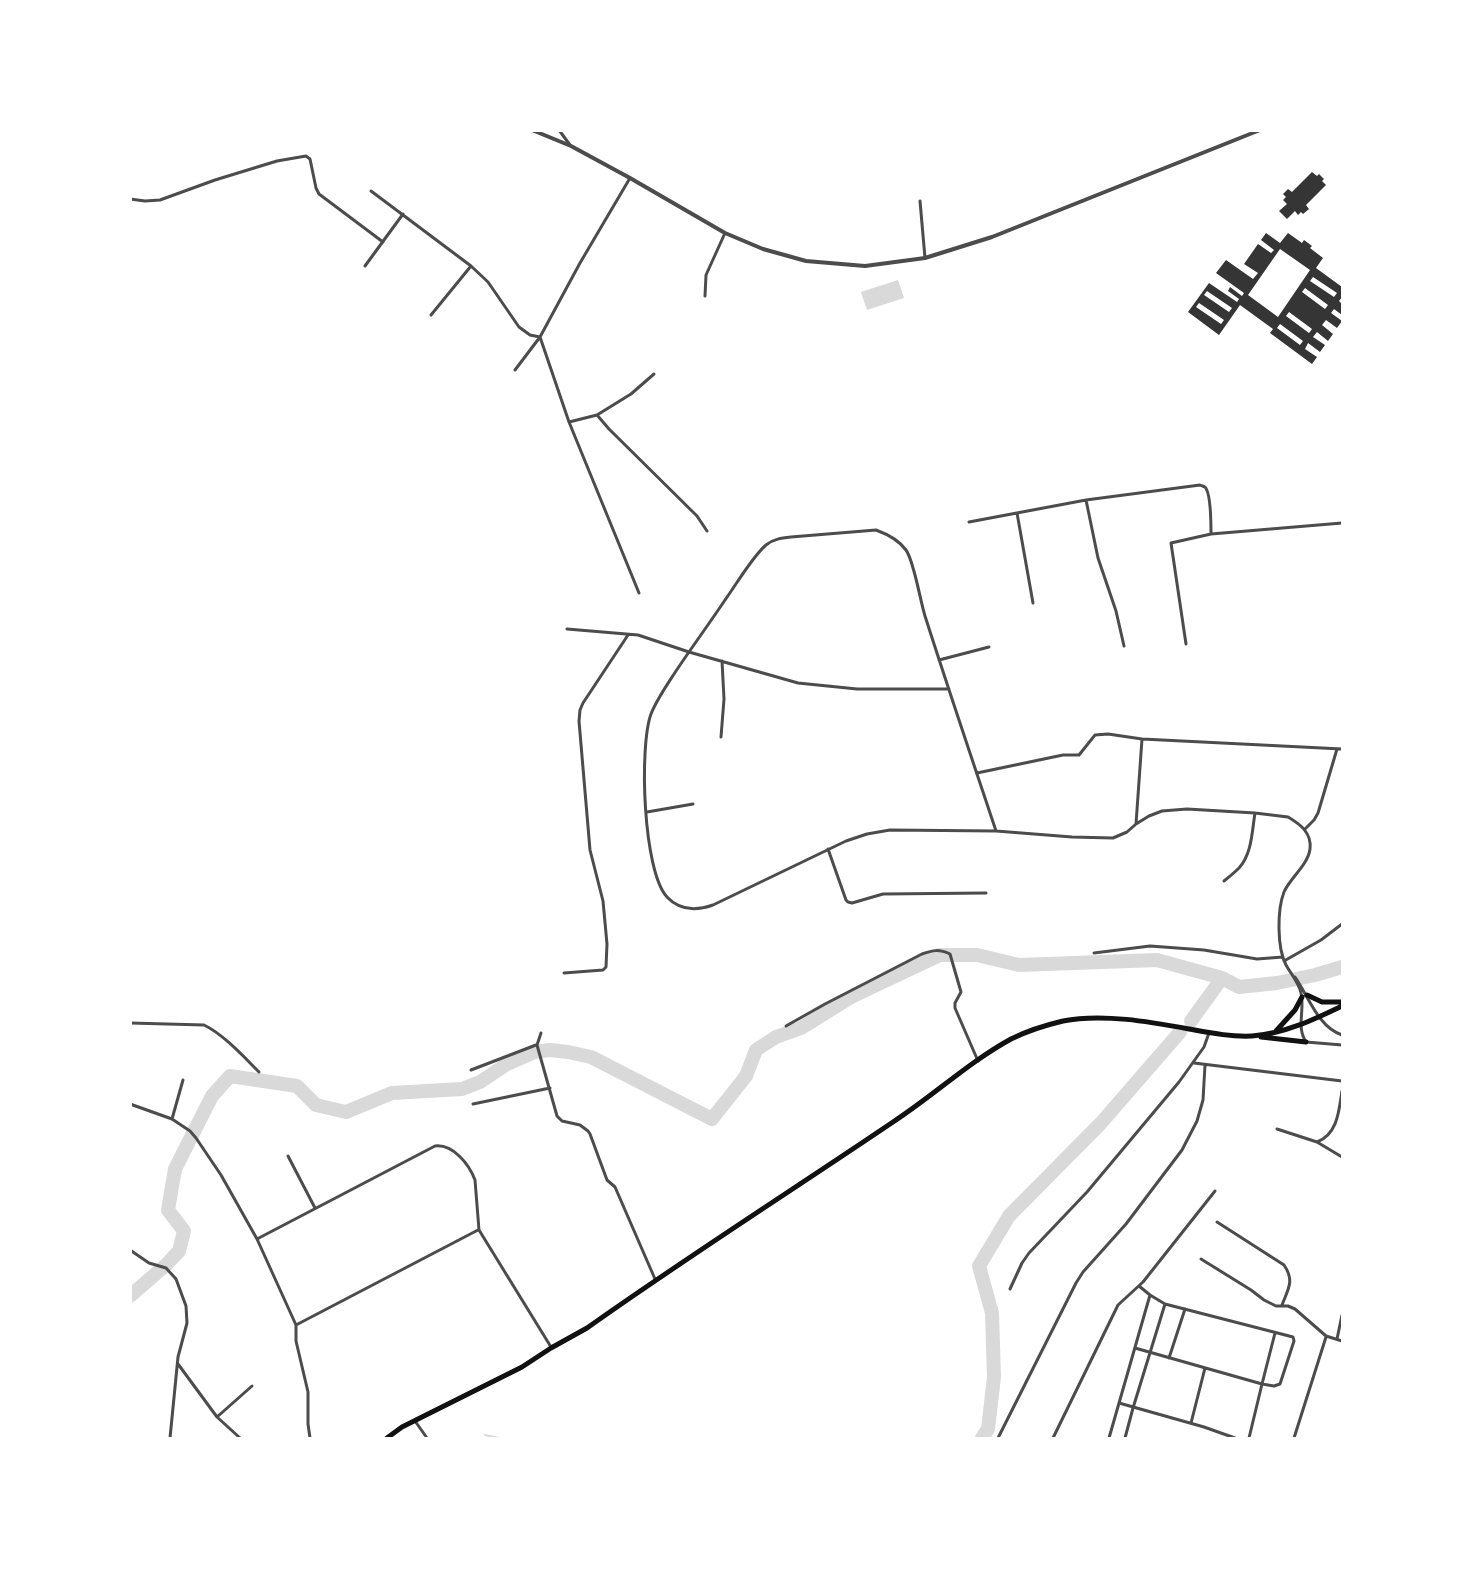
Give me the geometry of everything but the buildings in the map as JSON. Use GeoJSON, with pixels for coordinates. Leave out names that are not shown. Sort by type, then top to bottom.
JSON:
{"type":"FeatureCollection","features":[{"type":"Feature","properties":{"kind":"main road"},"geometry":{"type":"LineString","coordinates":[[1274,1033],[1295,1010],[1303,993],[1322,1002],[1342,1004]]}},
{"type":"Feature","properties":{"kind":"main road"},"geometry":{"type":"LineString","coordinates":[[1254,1036],[1274,1033],[1301,1024],[1342,1004]]}},
{"type":"Feature","properties":{"kind":"main road"},"geometry":{"type":"LineString","coordinates":[[387,1438],[402,1427],[522,1367],[587,1328],[914,1108],[1013,1038],[1064,1021],[1094,1018],[1127,1020],[1230,1036],[1254,1036],[1306,1042]]}},
{"type":"Feature","properties":{"kind":"street"},"geometry":{"type":"LineString","coordinates":[[532,130],[571,146],[725,233],[763,249],[806,261],[865,266],[925,258],[992,237],[1260,130]]}},
{"type":"Feature","properties":{"kind":"street"},"geometry":{"type":"LineString","coordinates":[[559,130],[571,146]]}},
{"type":"Feature","properties":{"kind":"street"},"geometry":{"type":"LineString","coordinates":[[130,199],[160,200],[277,161],[306,156],[310,159],[319,194],[383,242]]}},
{"type":"Feature","properties":{"kind":"street"},"geometry":{"type":"LineString","coordinates":[[515,370],[540,337],[630,178]]}},
{"type":"Feature","properties":{"kind":"street"},"geometry":{"type":"LineString","coordinates":[[371,191],[471,266],[488,282],[519,327],[530,335],[540,337]]}},
{"type":"Feature","properties":{"kind":"street"},"geometry":{"type":"LineString","coordinates":[[920,201],[925,258]]}},
{"type":"Feature","properties":{"kind":"street"},"geometry":{"type":"LineString","coordinates":[[365,266],[403,214]]}},
{"type":"Feature","properties":{"kind":"street"},"geometry":{"type":"LineString","coordinates":[[705,296],[706,275],[725,233]]}},
{"type":"Feature","properties":{"kind":"street"},"geometry":{"type":"LineString","coordinates":[[431,315],[471,266]]}},
{"type":"Feature","properties":{"kind":"street"},"geometry":{"type":"LineString","coordinates":[[540,337],[569,422],[639,593]]}},
{"type":"Feature","properties":{"kind":"street"},"geometry":{"type":"LineString","coordinates":[[569,422],[597,415],[631,393],[654,374]]}},
{"type":"Feature","properties":{"kind":"street"},"geometry":{"type":"LineString","coordinates":[[597,415],[697,516],[707,531]]}},
{"type":"Feature","properties":{"kind":"street"},"geometry":{"type":"LineString","coordinates":[[969,522],[1086,500],[1200,485],[1207,490],[1211,514],[1211,534]]}},
{"type":"Feature","properties":{"kind":"street"},"geometry":{"type":"LineString","coordinates":[[1086,500],[1098,558],[1116,611],[1124,646]]}},
{"type":"Feature","properties":{"kind":"street"},"geometry":{"type":"LineString","coordinates":[[1017,513],[1033,603]]}},
{"type":"Feature","properties":{"kind":"street"},"geometry":{"type":"LineString","coordinates":[[1186,644],[1171,543],[1211,534],[1342,523]]}},
{"type":"Feature","properties":{"kind":"street"},"geometry":{"type":"LineString","coordinates":[[996,831],[939,660],[907,551],[888,534],[876,530],[779,538],[768,543],[738,582],[657,700],[646,729],[644,766],[648,834],[657,879],[668,898],[691,909],[713,905],[846,840],[890,830],[996,831],[1113,838],[1127,832],[1149,816],[1162,811],[1187,809],[1288,817],[1305,829],[1310,850],[1287,887],[1280,904],[1279,935],[1284,959],[1319,1017],[1331,1029],[1342,1035]]}},
{"type":"Feature","properties":{"kind":"street"},"geometry":{"type":"LineString","coordinates":[[567,629],[638,635],[798,683],[857,690],[949,689]]}},
{"type":"Feature","properties":{"kind":"street"},"geometry":{"type":"LineString","coordinates":[[564,973],[603,970],[606,967],[603,901],[590,850],[579,721],[583,703],[628,635]]}},
{"type":"Feature","properties":{"kind":"street"},"geometry":{"type":"LineString","coordinates":[[939,660],[989,647]]}},
{"type":"Feature","properties":{"kind":"street"},"geometry":{"type":"LineString","coordinates":[[721,736],[724,699],[722,661]]}},
{"type":"Feature","properties":{"kind":"street"},"geometry":{"type":"LineString","coordinates":[[977,773],[1063,755],[1079,756],[1095,735],[1108,734],[1142,739],[1342,749]]}},
{"type":"Feature","properties":{"kind":"street"},"geometry":{"type":"LineString","coordinates":[[1136,824],[1142,739]]}},
{"type":"Feature","properties":{"kind":"street"},"geometry":{"type":"LineString","coordinates":[[1305,829],[1318,813],[1337,749]]}},
{"type":"Feature","properties":{"kind":"street"},"geometry":{"type":"LineString","coordinates":[[647,812],[693,804]]}},
{"type":"Feature","properties":{"kind":"street"},"geometry":{"type":"LineString","coordinates":[[1224,881],[1240,867],[1248,851],[1255,813]]}},
{"type":"Feature","properties":{"kind":"street"},"geometry":{"type":"LineString","coordinates":[[828,848],[846,900],[852,903],[884,894],[986,893]]}},
{"type":"Feature","properties":{"kind":"street"},"geometry":{"type":"LineString","coordinates":[[1094,953],[1150,946],[1204,950],[1257,959],[1284,959],[1321,939],[1342,924]]}},
{"type":"Feature","properties":{"kind":"street"},"geometry":{"type":"LineString","coordinates":[[786,1026],[928,952],[939,950],[950,956],[958,978],[961,993],[955,1003],[955,1008],[978,1061]]}},
{"type":"Feature","properties":{"kind":"street"},"geometry":{"type":"LineString","coordinates":[[1303,993],[1301,1024],[1302,1035],[1306,1042],[1342,1046]]}},
{"type":"Feature","properties":{"kind":"street"},"geometry":{"type":"LineString","coordinates":[[130,1023],[204,1025],[223,1038],[259,1072]]}},
{"type":"Feature","properties":{"kind":"street"},"geometry":{"type":"LineString","coordinates":[[541,1033],[538,1047],[559,1119],[584,1127],[590,1134],[607,1180],[615,1186],[656,1281]]}},
{"type":"Feature","properties":{"kind":"street"},"geometry":{"type":"LineString","coordinates":[[1010,1289],[1029,1253],[1087,1192],[1194,1063],[1209,1033]]}},
{"type":"Feature","properties":{"kind":"street"},"geometry":{"type":"LineString","coordinates":[[471,1070],[538,1047]]}},
{"type":"Feature","properties":{"kind":"street"},"geometry":{"type":"LineString","coordinates":[[1194,1063],[1342,1081]]}},
{"type":"Feature","properties":{"kind":"street"},"geometry":{"type":"LineString","coordinates":[[998,1438],[1083,1272],[1126,1224],[1182,1150],[1197,1121],[1203,1100],[1205,1065]]}},
{"type":"Feature","properties":{"kind":"street"},"geometry":{"type":"LineString","coordinates":[[172,1119],[183,1080]]}},
{"type":"Feature","properties":{"kind":"street"},"geometry":{"type":"LineString","coordinates":[[473,1104],[550,1088]]}},
{"type":"Feature","properties":{"kind":"street"},"geometry":{"type":"LineString","coordinates":[[1317,1142],[1326,1136],[1337,1120],[1342,1091]]}},
{"type":"Feature","properties":{"kind":"street"},"geometry":{"type":"LineString","coordinates":[[130,1104],[172,1119],[190,1131],[221,1175],[257,1239],[296,1325],[296,1341],[308,1392],[309,1438]]}},
{"type":"Feature","properties":{"kind":"street"},"geometry":{"type":"LineString","coordinates":[[1337,1120],[1342,1121]]}},
{"type":"Feature","properties":{"kind":"street"},"geometry":{"type":"LineString","coordinates":[[1277,1130],[1317,1142],[1342,1156]]}},
{"type":"Feature","properties":{"kind":"street"},"geometry":{"type":"LineString","coordinates":[[257,1239],[435,1146],[443,1145],[455,1152],[473,1174],[476,1185],[479,1230],[551,1348]]}},
{"type":"Feature","properties":{"kind":"street"},"geometry":{"type":"LineString","coordinates":[[288,1156],[315,1208]]}},
{"type":"Feature","properties":{"kind":"street"},"geometry":{"type":"LineString","coordinates":[[1053,1438],[1115,1310],[1139,1286],[1215,1191]]}},
{"type":"Feature","properties":{"kind":"street"},"geometry":{"type":"LineString","coordinates":[[1217,1221],[1284,1265],[1290,1273],[1290,1283],[1282,1305]]}},
{"type":"Feature","properties":{"kind":"street"},"geometry":{"type":"LineString","coordinates":[[296,1325],[479,1230]]}},
{"type":"Feature","properties":{"kind":"street"},"geometry":{"type":"LineString","coordinates":[[130,1250],[155,1266],[164,1266],[176,1279],[186,1306],[187,1323],[177,1363],[170,1438]]}},
{"type":"Feature","properties":{"kind":"street"},"geometry":{"type":"LineString","coordinates":[[1201,1259],[1264,1300],[1276,1306],[1288,1306],[1326,1336],[1342,1341]]}},
{"type":"Feature","properties":{"kind":"street"},"geometry":{"type":"LineString","coordinates":[[1135,1348],[1274,1386],[1280,1384],[1294,1341],[1293,1337],[1165,1304],[1139,1286]]}},
{"type":"Feature","properties":{"kind":"street"},"geometry":{"type":"LineString","coordinates":[[1109,1438],[1150,1295]]}},
{"type":"Feature","properties":{"kind":"street"},"geometry":{"type":"LineString","coordinates":[[1125,1438],[1165,1304]]}},
{"type":"Feature","properties":{"kind":"street"},"geometry":{"type":"LineString","coordinates":[[1169,1358],[1185,1309]]}},
{"type":"Feature","properties":{"kind":"street"},"geometry":{"type":"LineString","coordinates":[[1337,1340],[1342,1315]]}},
{"type":"Feature","properties":{"kind":"street"},"geometry":{"type":"LineString","coordinates":[[1249,1438],[1275,1333]]}},
{"type":"Feature","properties":{"kind":"street"},"geometry":{"type":"LineString","coordinates":[[1294,1438],[1326,1336]]}},
{"type":"Feature","properties":{"kind":"street"},"geometry":{"type":"LineString","coordinates":[[177,1363],[217,1417],[240,1438]]}},
{"type":"Feature","properties":{"kind":"street"},"geometry":{"type":"LineString","coordinates":[[1191,1423],[1205,1368]]}},
{"type":"Feature","properties":{"kind":"street"},"geometry":{"type":"LineString","coordinates":[[217,1417],[252,1386]]}},
{"type":"Feature","properties":{"kind":"street"},"geometry":{"type":"LineString","coordinates":[[1119,1403],[1235,1438]]}},
{"type":"Feature","properties":{"kind":"street"},"geometry":{"type":"LineString","coordinates":[[415,1421],[428,1438]]}},
{"type":"Feature","properties":{"kind":"shaded area"},"geometry":{"type":"Polygon","coordinates":[[[898,280],[904,298],[867,310],[861,292],[898,280]]]}},
{"type":"Feature","properties":{"kind":"waterway"},"geometry":{"type":"LineString","coordinates":[[130,1296],[179,1251],[184,1231],[168,1210],[175,1169],[212,1096],[230,1076],[297,1086],[316,1105],[346,1112],[392,1093],[462,1089],[480,1082],[507,1064],[534,1052],[550,1050],[591,1057],[712,1119],[746,1076],[756,1050],[776,1037],[801,1028],[851,997],[940,955],[977,955],[1019,965],[1157,960],[1222,978],[1239,987],[1277,983],[1342,967]]}},
{"type":"Feature","properties":{"kind":"waterway"},"geometry":{"type":"LineString","coordinates":[[1191,1021],[1222,978]]}},
{"type":"Feature","properties":{"kind":"waterway"},"geometry":{"type":"LineString","coordinates":[[982,1438],[988,1429],[994,1377],[992,1313],[979,1266],[1009,1216],[1101,1123],[1180,1032]]}},
{"type":"Feature","properties":{"kind":"waterway"},"geometry":{"type":"LineString","coordinates":[[485,1435],[499,1438]]}}]}
